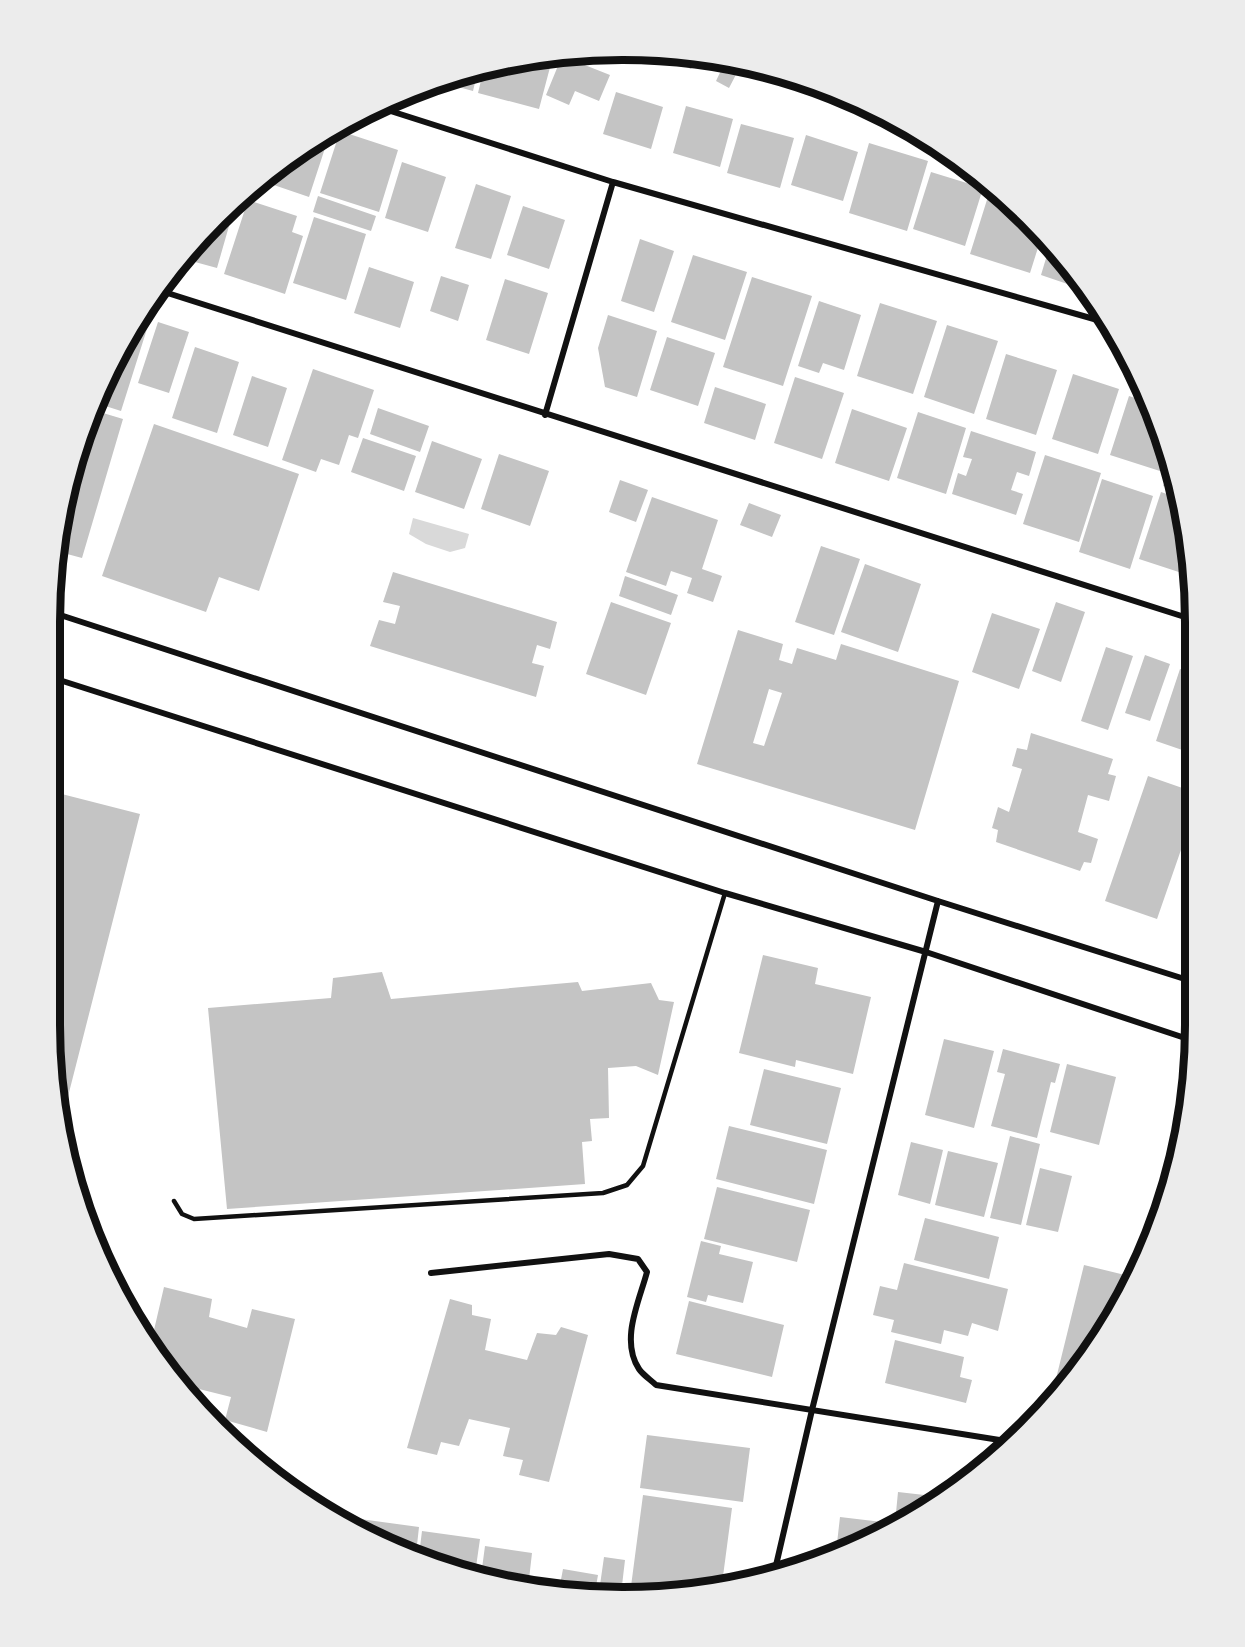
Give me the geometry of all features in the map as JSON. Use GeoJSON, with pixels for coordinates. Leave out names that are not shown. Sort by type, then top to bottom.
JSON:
{"type":"FeatureCollection","features":[{"type":"Feature","properties":{"kind":"street"},"geometry":{"type":"LineString","coordinates":[[390,111],[613,182],[1096,320]]}},
{"type":"Feature","properties":{"kind":"street"},"geometry":{"type":"LineString","coordinates":[[545,415],[613,182]]}},
{"type":"Feature","properties":{"kind":"street"},"geometry":{"type":"LineString","coordinates":[[167,293],[1185,617]]}},
{"type":"Feature","properties":{"kind":"street"},"geometry":{"type":"LineString","coordinates":[[60,615],[1185,979]]}},
{"type":"Feature","properties":{"kind":"street"},"geometry":{"type":"LineString","coordinates":[[60,680],[724,893],[926,952],[1185,1038]]}},
{"type":"Feature","properties":{"kind":"street"},"geometry":{"type":"LineString","coordinates":[[776,1565],[812,1410],[938,901]]}},
{"type":"Feature","properties":{"kind":"street"},"geometry":{"type":"LineString","coordinates":[[431,1273],[609,1254],[638,1259],[647,1272],[630,1335],[632,1354],[639,1370],[656,1385],[1000,1440]]}},
{"type":"Feature","properties":{"kind":"lane"},"geometry":{"type":"LineString","coordinates":[[174,1201],[182,1214],[194,1219],[603,1193],[627,1185],[643,1166],[724,893]]}},
{"type":"Feature","properties":{"kind":"shaded area"},"geometry":{"type":"Polygon","coordinates":[[[413,518],[469,534],[465,548],[450,552],[426,544],[409,534],[413,518]]]}},
{"type":"Feature","properties":{"kind":"building"},"geometry":{"type":"Polygon","coordinates":[[[577,62],[610,75],[599,101],[575,91],[569,105],[546,95],[559,64],[577,62]]]}},
{"type":"Feature","properties":{"kind":"building"},"geometry":{"type":"Polygon","coordinates":[[[677,63],[693,65],[691,69],[677,63]]]}},
{"type":"Feature","properties":{"kind":"building"},"geometry":{"type":"Polygon","coordinates":[[[551,65],[539,109],[478,93],[482,78],[551,65]]]}},
{"type":"Feature","properties":{"kind":"building"},"geometry":{"type":"Polygon","coordinates":[[[722,69],[737,72],[729,88],[716,81],[722,69]]]}},
{"type":"Feature","properties":{"kind":"building"},"geometry":{"type":"Polygon","coordinates":[[[476,79],[473,91],[455,86],[476,79]]]}},
{"type":"Feature","properties":{"kind":"building"},"geometry":{"type":"Polygon","coordinates":[[[616,92],[663,107],[651,149],[603,134],[616,92]]]}},
{"type":"Feature","properties":{"kind":"building"},"geometry":{"type":"Polygon","coordinates":[[[686,106],[733,119],[720,167],[673,153],[686,106]]]}},
{"type":"Feature","properties":{"kind":"building"},"geometry":{"type":"Polygon","coordinates":[[[741,124],[794,138],[780,188],[727,173],[741,124]]]}},
{"type":"Feature","properties":{"kind":"building"},"geometry":{"type":"Polygon","coordinates":[[[345,133],[398,150],[379,212],[320,193],[338,137],[341,135],[345,133]]]}},
{"type":"Feature","properties":{"kind":"building"},"geometry":{"type":"Polygon","coordinates":[[[806,135],[858,152],[843,201],[791,185],[806,135]]]}},
{"type":"Feature","properties":{"kind":"building"},"geometry":{"type":"Polygon","coordinates":[[[869,143],[928,161],[907,231],[849,213],[869,143]]]}},
{"type":"Feature","properties":{"kind":"building"},"geometry":{"type":"Polygon","coordinates":[[[326,145],[309,197],[271,184],[326,145]]]}},
{"type":"Feature","properties":{"kind":"building"},"geometry":{"type":"Polygon","coordinates":[[[402,162],[446,177],[428,232],[385,218],[402,162]]]}},
{"type":"Feature","properties":{"kind":"building"},"geometry":{"type":"Polygon","coordinates":[[[931,172],[977,186],[982,191],[965,246],[913,229],[931,172]]]}},
{"type":"Feature","properties":{"kind":"building"},"geometry":{"type":"Polygon","coordinates":[[[476,184],[511,196],[491,259],[455,248],[476,184]]]}},
{"type":"Feature","properties":{"kind":"building"},"geometry":{"type":"Polygon","coordinates":[[[318,196],[376,216],[371,231],[313,212],[318,196]]]}},
{"type":"Feature","properties":{"kind":"building"},"geometry":{"type":"Polygon","coordinates":[[[988,196],[1039,245],[1030,273],[970,254],[988,196]]]}},
{"type":"Feature","properties":{"kind":"building"},"geometry":{"type":"Polygon","coordinates":[[[251,201],[297,216],[292,232],[303,236],[285,294],[224,274],[246,205],[251,201]]]}},
{"type":"Feature","properties":{"kind":"building"},"geometry":{"type":"Polygon","coordinates":[[[523,206],[565,220],[549,269],[507,255],[523,206]]]}},
{"type":"Feature","properties":{"kind":"building"},"geometry":{"type":"Polygon","coordinates":[[[314,217],[366,234],[346,300],[293,283],[314,217]]]}},
{"type":"Feature","properties":{"kind":"building"},"geometry":{"type":"Polygon","coordinates":[[[231,220],[217,268],[192,261],[231,220]]]}},
{"type":"Feature","properties":{"kind":"building"},"geometry":{"type":"Polygon","coordinates":[[[640,239],[674,251],[654,312],[621,301],[640,239]]]}},
{"type":"Feature","properties":{"kind":"building"},"geometry":{"type":"Polygon","coordinates":[[[693,255],[747,272],[725,340],[671,322],[693,255]]]}},
{"type":"Feature","properties":{"kind":"building"},"geometry":{"type":"Polygon","coordinates":[[[1047,255],[1073,286],[1041,275],[1047,255]]]}},
{"type":"Feature","properties":{"kind":"building"},"geometry":{"type":"Polygon","coordinates":[[[369,267],[414,282],[400,328],[354,313],[369,267]]]}},
{"type":"Feature","properties":{"kind":"building"},"geometry":{"type":"Polygon","coordinates":[[[441,276],[469,285],[458,321],[430,311],[441,276]]]}},
{"type":"Feature","properties":{"kind":"building"},"geometry":{"type":"Polygon","coordinates":[[[752,277],[812,296],[783,386],[723,367],[752,277]]]}},
{"type":"Feature","properties":{"kind":"building"},"geometry":{"type":"Polygon","coordinates":[[[505,279],[548,293],[529,354],[486,340],[505,279]]]}},
{"type":"Feature","properties":{"kind":"building"},"geometry":{"type":"Polygon","coordinates":[[[819,301],[861,315],[844,370],[823,363],[819,373],[798,366],[819,301]]]}},
{"type":"Feature","properties":{"kind":"building"},"geometry":{"type":"Polygon","coordinates":[[[880,303],[937,321],[913,394],[857,376],[880,303]]]}},
{"type":"Feature","properties":{"kind":"building"},"geometry":{"type":"Polygon","coordinates":[[[608,315],[657,331],[637,397],[605,387],[598,348],[608,315]]]}},
{"type":"Feature","properties":{"kind":"building"},"geometry":{"type":"Polygon","coordinates":[[[151,316],[121,411],[104,405],[135,341],[151,316]]]}},
{"type":"Feature","properties":{"kind":"building"},"geometry":{"type":"Polygon","coordinates":[[[158,322],[189,332],[169,393],[138,383],[158,322]]]}},
{"type":"Feature","properties":{"kind":"building"},"geometry":{"type":"Polygon","coordinates":[[[947,325],[998,341],[974,414],[924,397],[947,325]]]}},
{"type":"Feature","properties":{"kind":"building"},"geometry":{"type":"Polygon","coordinates":[[[667,337],[715,353],[698,406],[650,390],[667,337]]]}},
{"type":"Feature","properties":{"kind":"building"},"geometry":{"type":"Polygon","coordinates":[[[195,347],[239,362],[217,433],[172,418],[195,347]]]}},
{"type":"Feature","properties":{"kind":"building"},"geometry":{"type":"Polygon","coordinates":[[[1006,354],[1057,370],[1036,435],[986,419],[1006,354]]]}},
{"type":"Feature","properties":{"kind":"building"},"geometry":{"type":"Polygon","coordinates":[[[313,369],[374,390],[358,438],[349,435],[339,465],[321,459],[316,472],[282,460],[313,369]]]}},
{"type":"Feature","properties":{"kind":"building"},"geometry":{"type":"Polygon","coordinates":[[[1073,374],[1119,389],[1098,454],[1052,439],[1073,374]]]}},
{"type":"Feature","properties":{"kind":"building"},"geometry":{"type":"Polygon","coordinates":[[[252,376],[287,388],[268,447],[233,435],[252,376]]]}},
{"type":"Feature","properties":{"kind":"building"},"geometry":{"type":"Polygon","coordinates":[[[795,377],[844,393],[822,459],[774,443],[795,377]]]}},
{"type":"Feature","properties":{"kind":"building"},"geometry":{"type":"Polygon","coordinates":[[[715,387],[766,404],[755,440],[704,423],[715,387]]]}},
{"type":"Feature","properties":{"kind":"building"},"geometry":{"type":"Polygon","coordinates":[[[1129,396],[1138,399],[1155,442],[1163,472],[1110,455],[1129,396]]]}},
{"type":"Feature","properties":{"kind":"building"},"geometry":{"type":"Polygon","coordinates":[[[378,408],[429,426],[420,452],[370,434],[378,408]]]}},
{"type":"Feature","properties":{"kind":"building"},"geometry":{"type":"Polygon","coordinates":[[[852,409],[907,428],[889,481],[835,463],[852,409]]]}},
{"type":"Feature","properties":{"kind":"building"},"geometry":{"type":"Polygon","coordinates":[[[101,412],[123,419],[82,558],[65,553],[65,549],[79,477],[101,412]]]}},
{"type":"Feature","properties":{"kind":"building"},"geometry":{"type":"Polygon","coordinates":[[[918,412],[966,428],[946,494],[897,478],[918,412]]]}},
{"type":"Feature","properties":{"kind":"building"},"geometry":{"type":"Polygon","coordinates":[[[154,424],[299,474],[259,591],[219,577],[206,612],[102,576],[154,424]]]}},
{"type":"Feature","properties":{"kind":"building"},"geometry":{"type":"Polygon","coordinates":[[[971,431],[1036,452],[1029,476],[1017,472],[1011,490],[1023,494],[1016,515],[952,494],[958,473],[966,476],[972,459],[963,457],[971,431]]]}},
{"type":"Feature","properties":{"kind":"building"},"geometry":{"type":"Polygon","coordinates":[[[363,438],[416,456],[404,491],[351,472],[363,438]]]}},
{"type":"Feature","properties":{"kind":"building"},"geometry":{"type":"Polygon","coordinates":[[[432,441],[482,459],[464,509],[415,492],[432,441]]]}},
{"type":"Feature","properties":{"kind":"building"},"geometry":{"type":"Polygon","coordinates":[[[499,454],[549,471],[530,526],[481,509],[499,454]]]}},
{"type":"Feature","properties":{"kind":"building"},"geometry":{"type":"Polygon","coordinates":[[[1045,455],[1101,473],[1079,542],[1023,524],[1045,455]]]}},
{"type":"Feature","properties":{"kind":"building"},"geometry":{"type":"Polygon","coordinates":[[[1166,477],[1168,488],[1163,486],[1166,477]]]}},
{"type":"Feature","properties":{"kind":"building"},"geometry":{"type":"Polygon","coordinates":[[[1102,479],[1153,496],[1130,569],[1079,552],[1102,479]]]}},
{"type":"Feature","properties":{"kind":"building"},"geometry":{"type":"Polygon","coordinates":[[[620,480],[648,490],[636,522],[609,512],[620,480]]]}},
{"type":"Feature","properties":{"kind":"building"},"geometry":{"type":"Polygon","coordinates":[[[1161,492],[1170,495],[1183,573],[1139,559],[1161,492]]]}},
{"type":"Feature","properties":{"kind":"building"},"geometry":{"type":"Polygon","coordinates":[[[652,497],[718,520],[702,569],[722,576],[713,602],[687,593],[692,578],[671,571],[666,586],[626,572],[652,497]]]}},
{"type":"Feature","properties":{"kind":"building"},"geometry":{"type":"Polygon","coordinates":[[[749,503],[781,515],[772,537],[740,525],[749,503]]]}},
{"type":"Feature","properties":{"kind":"building"},"geometry":{"type":"Polygon","coordinates":[[[821,546],[860,559],[834,635],[795,622],[821,546]]]}},
{"type":"Feature","properties":{"kind":"building"},"geometry":{"type":"Polygon","coordinates":[[[865,564],[921,584],[898,652],[841,632],[865,564]]]}},
{"type":"Feature","properties":{"kind":"building"},"geometry":{"type":"Polygon","coordinates":[[[393,572],[557,622],[550,649],[537,645],[532,663],[544,666],[536,697],[370,646],[379,620],[395,624],[400,606],[383,602],[393,572]]]}},
{"type":"Feature","properties":{"kind":"building"},"geometry":{"type":"Polygon","coordinates":[[[625,576],[678,595],[671,615],[619,596],[625,576]]]}},
{"type":"Feature","properties":{"kind":"building"},"geometry":{"type":"Polygon","coordinates":[[[611,602],[671,623],[646,695],[586,674],[611,602]]]}},
{"type":"Feature","properties":{"kind":"building"},"geometry":{"type":"Polygon","coordinates":[[[1056,602],[1085,612],[1061,682],[1032,671],[1056,602]]]}},
{"type":"Feature","properties":{"kind":"building"},"geometry":{"type":"Polygon","coordinates":[[[992,613],[1040,629],[1019,689],[972,672],[992,613]]]}},
{"type":"Feature","properties":{"kind":"building"},"geometry":{"type":"Polygon","coordinates":[[[738,630],[783,644],[779,660],[792,664],[797,648],[836,660],[841,644],[959,681],[915,830],[697,764],[738,630]],[[769,689],[753,743],[764,746],[782,693],[769,689]]]}},
{"type":"Feature","properties":{"kind":"building"},"geometry":{"type":"Polygon","coordinates":[[[1106,647],[1133,656],[1108,730],[1081,721],[1106,647]]]}},
{"type":"Feature","properties":{"kind":"building"},"geometry":{"type":"Polygon","coordinates":[[[1145,655],[1170,664],[1150,721],[1125,713],[1145,655]]]}},
{"type":"Feature","properties":{"kind":"building"},"geometry":{"type":"Polygon","coordinates":[[[1180,669],[1185,671],[1185,751],[1156,741],[1180,669]]]}},
{"type":"Feature","properties":{"kind":"building"},"geometry":{"type":"Polygon","coordinates":[[[1031,733],[1113,759],[1108,774],[1116,776],[1109,801],[1088,795],[1078,832],[1098,839],[1091,863],[1084,862],[1080,871],[996,842],[998,830],[992,828],[998,807],[1009,812],[1022,769],[1012,766],[1017,748],[1027,750],[1031,733]]]}},
{"type":"Feature","properties":{"kind":"building"},"geometry":{"type":"Polygon","coordinates":[[[1148,776],[1185,789],[1185,838],[1157,919],[1105,901],[1148,776]]]}},
{"type":"Feature","properties":{"kind":"building"},"geometry":{"type":"Polygon","coordinates":[[[60,794],[140,814],[66,1104],[60,1024],[60,794]]]}},
{"type":"Feature","properties":{"kind":"building"},"geometry":{"type":"Polygon","coordinates":[[[763,955],[818,968],[815,984],[871,997],[853,1074],[796,1060],[795,1067],[739,1053],[763,955]]]}},
{"type":"Feature","properties":{"kind":"building"},"geometry":{"type":"Polygon","coordinates":[[[382,972],[391,999],[578,982],[582,991],[651,983],[659,1000],[674,1002],[658,1075],[636,1066],[608,1068],[609,1118],[590,1119],[592,1141],[582,1142],[585,1184],[227,1209],[208,1008],[331,998],[333,978],[382,972]]]}},
{"type":"Feature","properties":{"kind":"building"},"geometry":{"type":"Polygon","coordinates":[[[944,1039],[994,1051],[974,1128],[925,1115],[944,1039]]]}},
{"type":"Feature","properties":{"kind":"building"},"geometry":{"type":"Polygon","coordinates":[[[1003,1049],[1060,1064],[1055,1083],[1051,1082],[1037,1138],[991,1126],[1005,1074],[997,1072],[1003,1049]]]}},
{"type":"Feature","properties":{"kind":"building"},"geometry":{"type":"Polygon","coordinates":[[[1067,1064],[1116,1077],[1099,1145],[1050,1132],[1067,1064]]]}},
{"type":"Feature","properties":{"kind":"building"},"geometry":{"type":"Polygon","coordinates":[[[764,1069],[841,1088],[827,1144],[750,1125],[764,1069]]]}},
{"type":"Feature","properties":{"kind":"building"},"geometry":{"type":"Polygon","coordinates":[[[729,1126],[827,1150],[814,1204],[716,1179],[729,1126]]]}},
{"type":"Feature","properties":{"kind":"building"},"geometry":{"type":"Polygon","coordinates":[[[1173,1129],[1175,1129],[1166,1170],[1160,1189],[1158,1189],[1173,1129]]]}},
{"type":"Feature","properties":{"kind":"building"},"geometry":{"type":"Polygon","coordinates":[[[1010,1136],[1040,1144],[1021,1225],[990,1218],[1010,1136]]]}},
{"type":"Feature","properties":{"kind":"building"},"geometry":{"type":"Polygon","coordinates":[[[911,1142],[943,1150],[930,1204],[898,1195],[911,1142]]]}},
{"type":"Feature","properties":{"kind":"building"},"geometry":{"type":"Polygon","coordinates":[[[948,1151],[998,1163],[984,1217],[935,1205],[948,1151]]]}},
{"type":"Feature","properties":{"kind":"building"},"geometry":{"type":"Polygon","coordinates":[[[1040,1168],[1072,1176],[1058,1232],[1026,1225],[1040,1168]]]}},
{"type":"Feature","properties":{"kind":"building"},"geometry":{"type":"Polygon","coordinates":[[[717,1187],[810,1210],[797,1262],[704,1239],[717,1187]]]}},
{"type":"Feature","properties":{"kind":"building"},"geometry":{"type":"Polygon","coordinates":[[[925,1218],[999,1237],[989,1279],[914,1260],[925,1218]]]}},
{"type":"Feature","properties":{"kind":"building"},"geometry":{"type":"Polygon","coordinates":[[[701,1241],[721,1246],[719,1254],[753,1262],[743,1303],[708,1295],[706,1302],[687,1297],[701,1241]]]}},
{"type":"Feature","properties":{"kind":"building"},"geometry":{"type":"Polygon","coordinates":[[[904,1263],[1008,1289],[998,1331],[972,1323],[968,1336],[944,1330],[941,1344],[891,1332],[894,1320],[873,1315],[880,1286],[897,1290],[904,1263]]]}},
{"type":"Feature","properties":{"kind":"building"},"geometry":{"type":"Polygon","coordinates":[[[1084,1265],[1125,1275],[1110,1306],[1090,1337],[1055,1384],[1084,1265]]]}},
{"type":"Feature","properties":{"kind":"building"},"geometry":{"type":"Polygon","coordinates":[[[164,1287],[212,1299],[209,1317],[247,1328],[252,1309],[295,1319],[267,1432],[225,1420],[231,1397],[194,1388],[153,1334],[164,1287]]]}},
{"type":"Feature","properties":{"kind":"building"},"geometry":{"type":"Polygon","coordinates":[[[450,1299],[472,1305],[472,1315],[491,1319],[485,1350],[527,1360],[537,1333],[556,1335],[561,1327],[588,1335],[549,1482],[519,1475],[523,1460],[503,1456],[510,1428],[469,1419],[459,1446],[441,1442],[437,1455],[407,1448],[450,1299]]]}},
{"type":"Feature","properties":{"kind":"building"},"geometry":{"type":"Polygon","coordinates":[[[689,1301],[784,1325],[772,1377],[676,1354],[689,1301]]]}},
{"type":"Feature","properties":{"kind":"building"},"geometry":{"type":"Polygon","coordinates":[[[895,1340],[964,1357],[960,1377],[972,1380],[966,1403],[885,1383],[895,1340]]]}},
{"type":"Feature","properties":{"kind":"building"},"geometry":{"type":"Polygon","coordinates":[[[647,1435],[750,1448],[743,1502],[640,1488],[647,1435]]]}},
{"type":"Feature","properties":{"kind":"building"},"geometry":{"type":"Polygon","coordinates":[[[898,1492],[929,1496],[904,1512],[896,1516],[898,1492]]]}},
{"type":"Feature","properties":{"kind":"building"},"geometry":{"type":"Polygon","coordinates":[[[643,1495],[732,1508],[723,1578],[659,1586],[631,1587],[643,1495]]]}},
{"type":"Feature","properties":{"kind":"building"},"geometry":{"type":"Polygon","coordinates":[[[840,1517],[882,1522],[871,1529],[837,1544],[840,1517]]]}},
{"type":"Feature","properties":{"kind":"building"},"geometry":{"type":"Polygon","coordinates":[[[360,1519],[419,1527],[417,1548],[374,1529],[360,1522],[360,1519]]]}},
{"type":"Feature","properties":{"kind":"building"},"geometry":{"type":"Polygon","coordinates":[[[422,1531],[480,1539],[476,1568],[420,1549],[422,1531]]]}},
{"type":"Feature","properties":{"kind":"building"},"geometry":{"type":"Polygon","coordinates":[[[485,1546],[532,1553],[529,1579],[482,1569],[485,1546]]]}},
{"type":"Feature","properties":{"kind":"building"},"geometry":{"type":"Polygon","coordinates":[[[604,1557],[625,1560],[622,1587],[600,1586],[604,1557]]]}},
{"type":"Feature","properties":{"kind":"building"},"geometry":{"type":"Polygon","coordinates":[[[563,1569],[598,1575],[596,1586],[560,1583],[563,1569]]]}}]}
